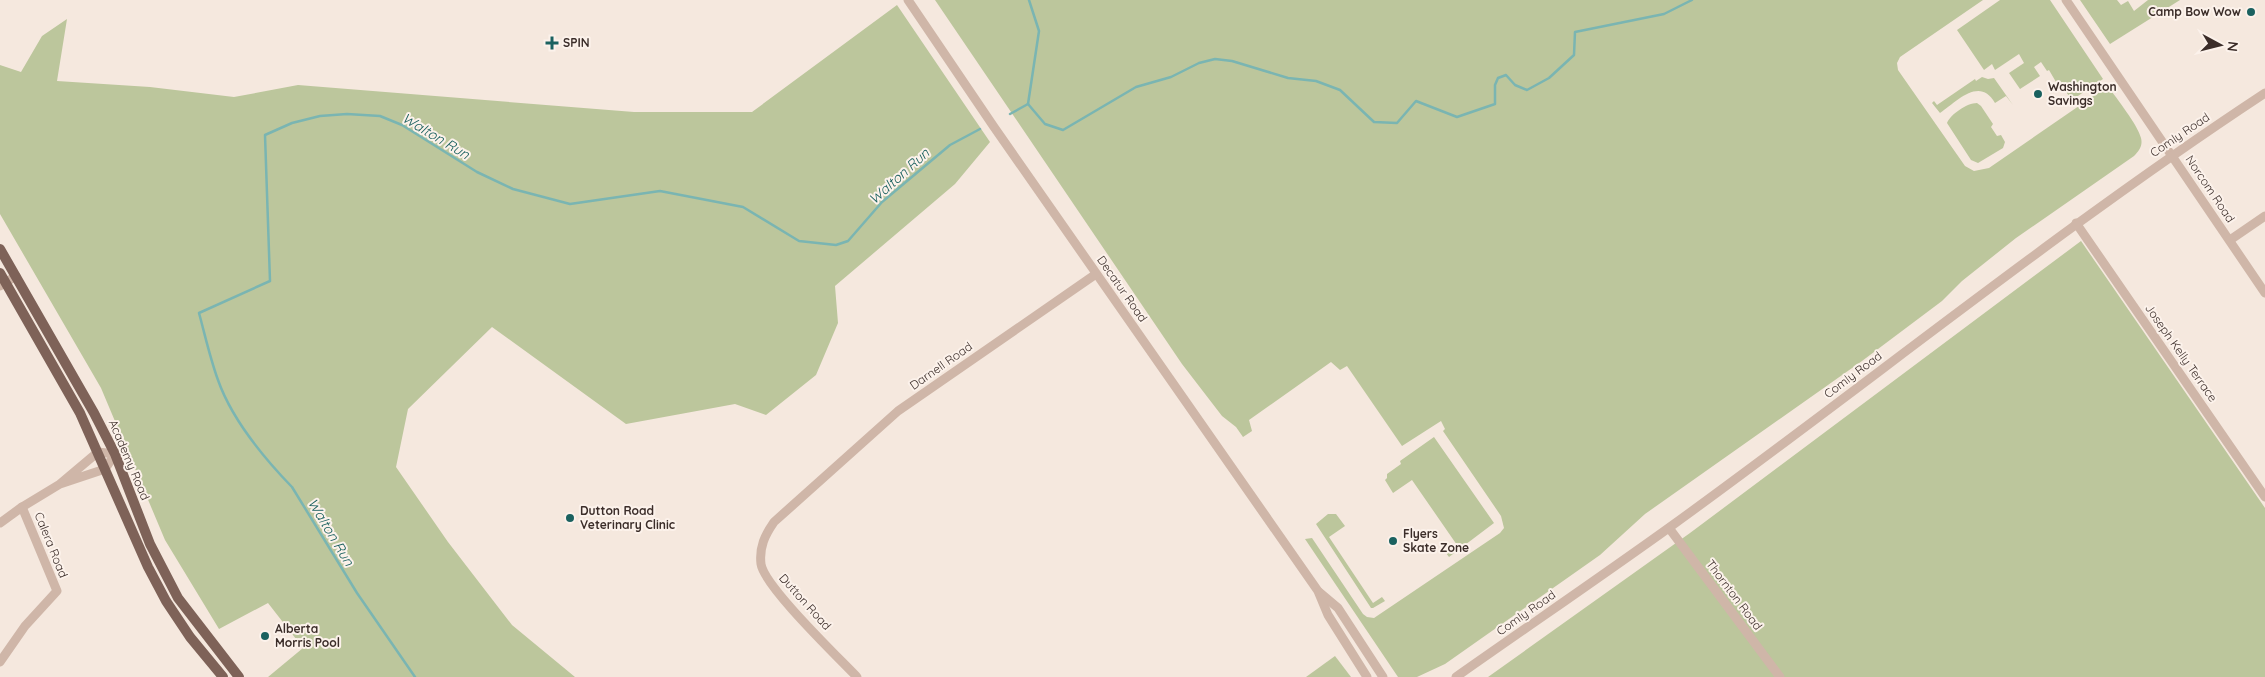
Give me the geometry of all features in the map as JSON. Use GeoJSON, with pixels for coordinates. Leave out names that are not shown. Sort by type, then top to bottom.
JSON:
{"type":"FeatureCollection","features":[{"type":"Feature","properties":{"kind":"main road","name":"Academy Road"},"geometry":{"type":"LineString","coordinates":[[0,249],[94,413],[115,454],[150,544],[178,598],[239,677]]}},
{"type":"Feature","properties":{"kind":"main road","name":"Academy Road"},"geometry":{"type":"LineString","coordinates":[[2,281],[80,413],[148,567],[166,601],[190,637],[223,677]]}},
{"type":"Feature","properties":{"kind":"street","name":"Decatur Road"},"geometry":{"type":"LineString","coordinates":[[908,0],[1096,274],[1318,591],[1328,615],[1367,677]]}},
{"type":"Feature","properties":{"kind":"street","name":"Norcom Road"},"geometry":{"type":"LineString","coordinates":[[2066,0],[2265,293]]}},
{"type":"Feature","properties":{"kind":"street","name":"Comly Road"},"geometry":{"type":"LineString","coordinates":[[1456,677],[1669,528],[2076,223],[2172,154],[2265,93]]}},
{"type":"Feature","properties":{"kind":"street"},"geometry":{"type":"LineString","coordinates":[[2230,240],[2265,216]]}},
{"type":"Feature","properties":{"kind":"street","name":"Joseph Kelly Terrace"},"geometry":{"type":"LineString","coordinates":[[2076,223],[2265,497]]}},
{"type":"Feature","properties":{"kind":"street","name":"Darnell Road"},"geometry":{"type":"LineString","coordinates":[[809,491],[898,411],[1096,274]]}},
{"type":"Feature","properties":{"kind":"street"},"geometry":{"type":"LineString","coordinates":[[2,281],[16,276]]}},
{"type":"Feature","properties":{"kind":"street"},"geometry":{"type":"LineString","coordinates":[[0,523],[60,484],[98,452],[115,454],[105,469],[60,484]]}},
{"type":"Feature","properties":{"kind":"street","name":"Dutton Road"},"geometry":{"type":"LineString","coordinates":[[809,491],[774,522],[764,536],[761,565],[773,588],[857,677]]}},
{"type":"Feature","properties":{"kind":"street","name":"Calera Road"},"geometry":{"type":"LineString","coordinates":[[0,662],[25,626],[57,591],[22,507]]}},
{"type":"Feature","properties":{"kind":"street","name":"Thornton Road"},"geometry":{"type":"LineString","coordinates":[[1669,528],[1780,677]]}},
{"type":"Feature","properties":{"kind":"street","name":"Decatur Road"},"geometry":{"type":"LineString","coordinates":[[1318,591],[1338,608],[1383,677]]}},
{"type":"Feature","properties":{"kind":"green space"},"geometry":{"type":"Polygon","coordinates":[[[935,0],[1983,0],[1900,57],[1897,63],[1898,70],[1965,166],[1974,171],[1989,168],[2108,86],[2136,126],[2141,138],[2141,146],[2134,156],[2016,238],[1962,281],[1942,301],[1862,361],[1645,514],[1600,555],[1445,664],[1417,677],[1398,677],[1305,539],[1312,538],[1363,614],[1374,618],[1500,533],[1504,528],[1501,516],[1443,431],[1445,429],[1441,421],[1402,446],[1347,366],[1340,370],[1331,362],[1249,420],[1252,431],[1243,437],[1236,427],[1222,416],[1182,364],[935,0]]]}},
{"type":"Feature","properties":{"kind":"green space"},"geometry":{"type":"Polygon","coordinates":[[[2000,0],[2050,0],[2103,79],[2072,100],[2041,62],[2034,67],[2040,76],[2020,89],[2009,73],[2024,63],[2019,54],[1995,70],[1992,64],[1984,70],[1957,30],[2000,0]]]}},
{"type":"Feature","properties":{"kind":"green space"},"geometry":{"type":"Polygon","coordinates":[[[2080,0],[2117,0],[2121,5],[2128,1],[2134,11],[2148,0],[2180,0],[2110,44],[2080,0]]]}},
{"type":"Feature","properties":{"kind":"green space"},"geometry":{"type":"Polygon","coordinates":[[[897,5],[990,142],[955,184],[835,286],[838,323],[816,375],[766,415],[735,404],[626,424],[492,327],[408,409],[396,467],[448,542],[512,625],[575,677],[268,677],[303,648],[268,603],[219,629],[165,540],[101,388],[0,214],[0,65],[21,72],[42,36],[67,19],[57,81],[150,87],[234,97],[298,85],[634,112],[752,112],[897,5]]]}},
{"type":"Feature","properties":{"kind":"green space"},"geometry":{"type":"Polygon","coordinates":[[[1982,77],[1994,78],[2013,105],[2006,96],[1995,103],[1989,95],[1982,91],[1968,93],[1940,113],[1932,103],[1934,101],[1937,105],[1975,79],[1976,81],[1982,77]]]}},
{"type":"Feature","properties":{"kind":"green space"},"geometry":{"type":"Polygon","coordinates":[[[1973,103],[1977,103],[1993,124],[1991,127],[1997,136],[2001,135],[2005,142],[2003,148],[1978,163],[1971,160],[1947,123],[1960,110],[1973,103]]]}},
{"type":"Feature","properties":{"kind":"green space"},"geometry":{"type":"Polygon","coordinates":[[[2081,241],[2265,508],[2265,677],[1488,677],[1690,533],[2081,241]]]}},
{"type":"Feature","properties":{"kind":"green space"},"geometry":{"type":"Polygon","coordinates":[[[1434,437],[1494,523],[1449,557],[1446,553],[1457,545],[1412,480],[1393,493],[1385,480],[1387,474],[1401,464],[1400,461],[1434,437]]]}},
{"type":"Feature","properties":{"kind":"green space"},"geometry":{"type":"Polygon","coordinates":[[[1328,514],[1336,514],[1345,526],[1329,537],[1373,603],[1382,597],[1385,601],[1373,608],[1371,608],[1316,524],[1328,514]]]}},
{"type":"Feature","properties":{"kind":"green space"},"geometry":{"type":"Polygon","coordinates":[[[1335,656],[1351,677],[1306,677],[1335,656]]]}},
{"type":"Feature","properties":{"kind":"waterway","name":"Walton Run"},"geometry":{"type":"LineString","coordinates":[[1028,104],[1039,31],[1029,0]]}},
{"type":"Feature","properties":{"kind":"waterway"},"geometry":{"type":"LineString","coordinates":[[1028,104],[1045,124],[1063,130],[1136,87],[1171,77],[1199,63],[1215,59],[1232,61],[1288,78],[1316,81],[1340,90],[1374,122],[1397,123],[1416,101],[1457,117],[1495,104],[1495,85],[1498,78],[1506,75],[1515,85],[1527,90],[1549,78],[1574,55],[1575,32],[1664,14],[1692,0]]}},
{"type":"Feature","properties":{"kind":"waterway","name":"Walton Run"},"geometry":{"type":"LineString","coordinates":[[1010,114],[1028,104]]}},
{"type":"Feature","properties":{"kind":"waterway","name":"Walton Run"},"geometry":{"type":"LineString","coordinates":[[415,677],[357,593],[292,487],[260,451],[240,424],[224,395],[210,355],[199,313],[270,281],[265,135],[292,123],[320,116],[347,114],[380,116],[402,125],[477,172],[513,189],[570,204],[660,191],[743,207],[799,241],[836,245],[848,241],[882,202],[950,145],[980,129]]}},
{"type":"Feature","properties":{"kind":"place","name":"Camp Bow Wow"},"geometry":{"type":"Point","coordinates":[2251,12]}},
{"type":"Feature","properties":{"kind":"place","name":"SPIN"},"geometry":{"type":"Point","coordinates":[552,43]}},
{"type":"Feature","properties":{"kind":"place","name":"Washington Savings"},"geometry":{"type":"Point","coordinates":[2038,94]}},
{"type":"Feature","properties":{"kind":"place","name":"Dutton Road Veterinary Clinic"},"geometry":{"type":"Point","coordinates":[570,518]}},
{"type":"Feature","properties":{"kind":"place","name":"Flyers Skate Zone"},"geometry":{"type":"Point","coordinates":[1393,541]}},
{"type":"Feature","properties":{"kind":"place","name":"Alberta Morris Pool"},"geometry":{"type":"Point","coordinates":[265,636]}}]}
